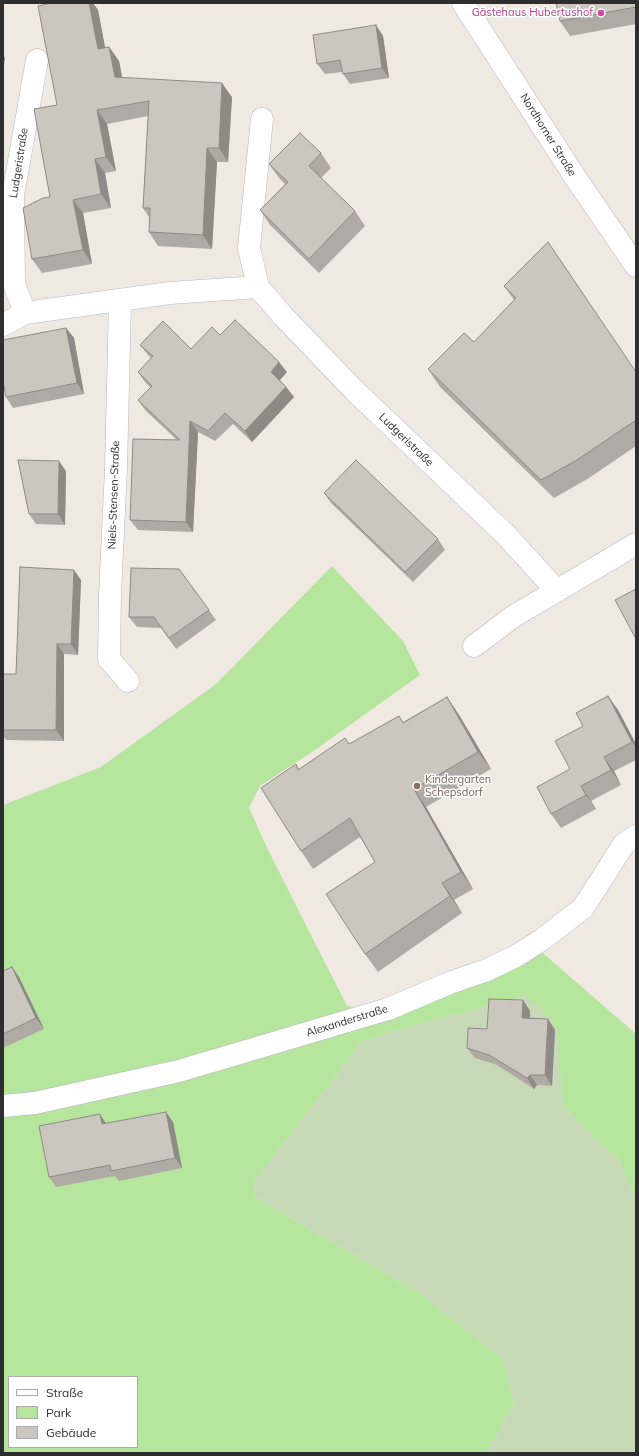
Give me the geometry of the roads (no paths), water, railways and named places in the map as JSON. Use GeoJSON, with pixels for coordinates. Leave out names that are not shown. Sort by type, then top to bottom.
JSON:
{"type":"FeatureCollection","features":[{"type":"Feature","properties":{"kind":"street","name":"Nordhorner Straße"},"geometry":{"type":"LineString","coordinates":[[463,3],[575,178],[636,266]]}},
{"type":"Feature","properties":{"kind":"street","name":"Ludgeristraße"},"geometry":{"type":"LineString","coordinates":[[25,313],[14,284],[13,195],[37,60]]}},
{"type":"Feature","properties":{"kind":"street","name":"Ludgeristraße"},"geometry":{"type":"LineString","coordinates":[[262,119],[249,248],[258,287],[283,316],[353,389],[506,535],[557,591]]}},
{"type":"Feature","properties":{"kind":"street"},"geometry":{"type":"LineString","coordinates":[[3,325],[25,313],[170,293],[258,287]]}},
{"type":"Feature","properties":{"kind":"street","name":"Niels-Stensen-Straße"},"geometry":{"type":"LineString","coordinates":[[120,301],[109,659],[128,681]]}},
{"type":"Feature","properties":{"kind":"street"},"geometry":{"type":"LineString","coordinates":[[474,646],[514,616],[636,544]]}},
{"type":"Feature","properties":{"kind":"street","name":"Alexanderstraße"},"geometry":{"type":"LineString","coordinates":[[3,1106],[35,1103],[179,1071],[388,1009],[452,982],[486,970],[523,952],[543,939],[583,908],[624,844],[636,836]]}},
{"type":"Feature","properties":{"kind":"place","name":"Gästehaus Hubertushof"},"geometry":{"type":"Point","coordinates":[601,13]}},
{"type":"Feature","properties":{"kind":"place","name":"Kindergarten Schepsdorf"},"geometry":{"type":"Point","coordinates":[417,786]}}]}
